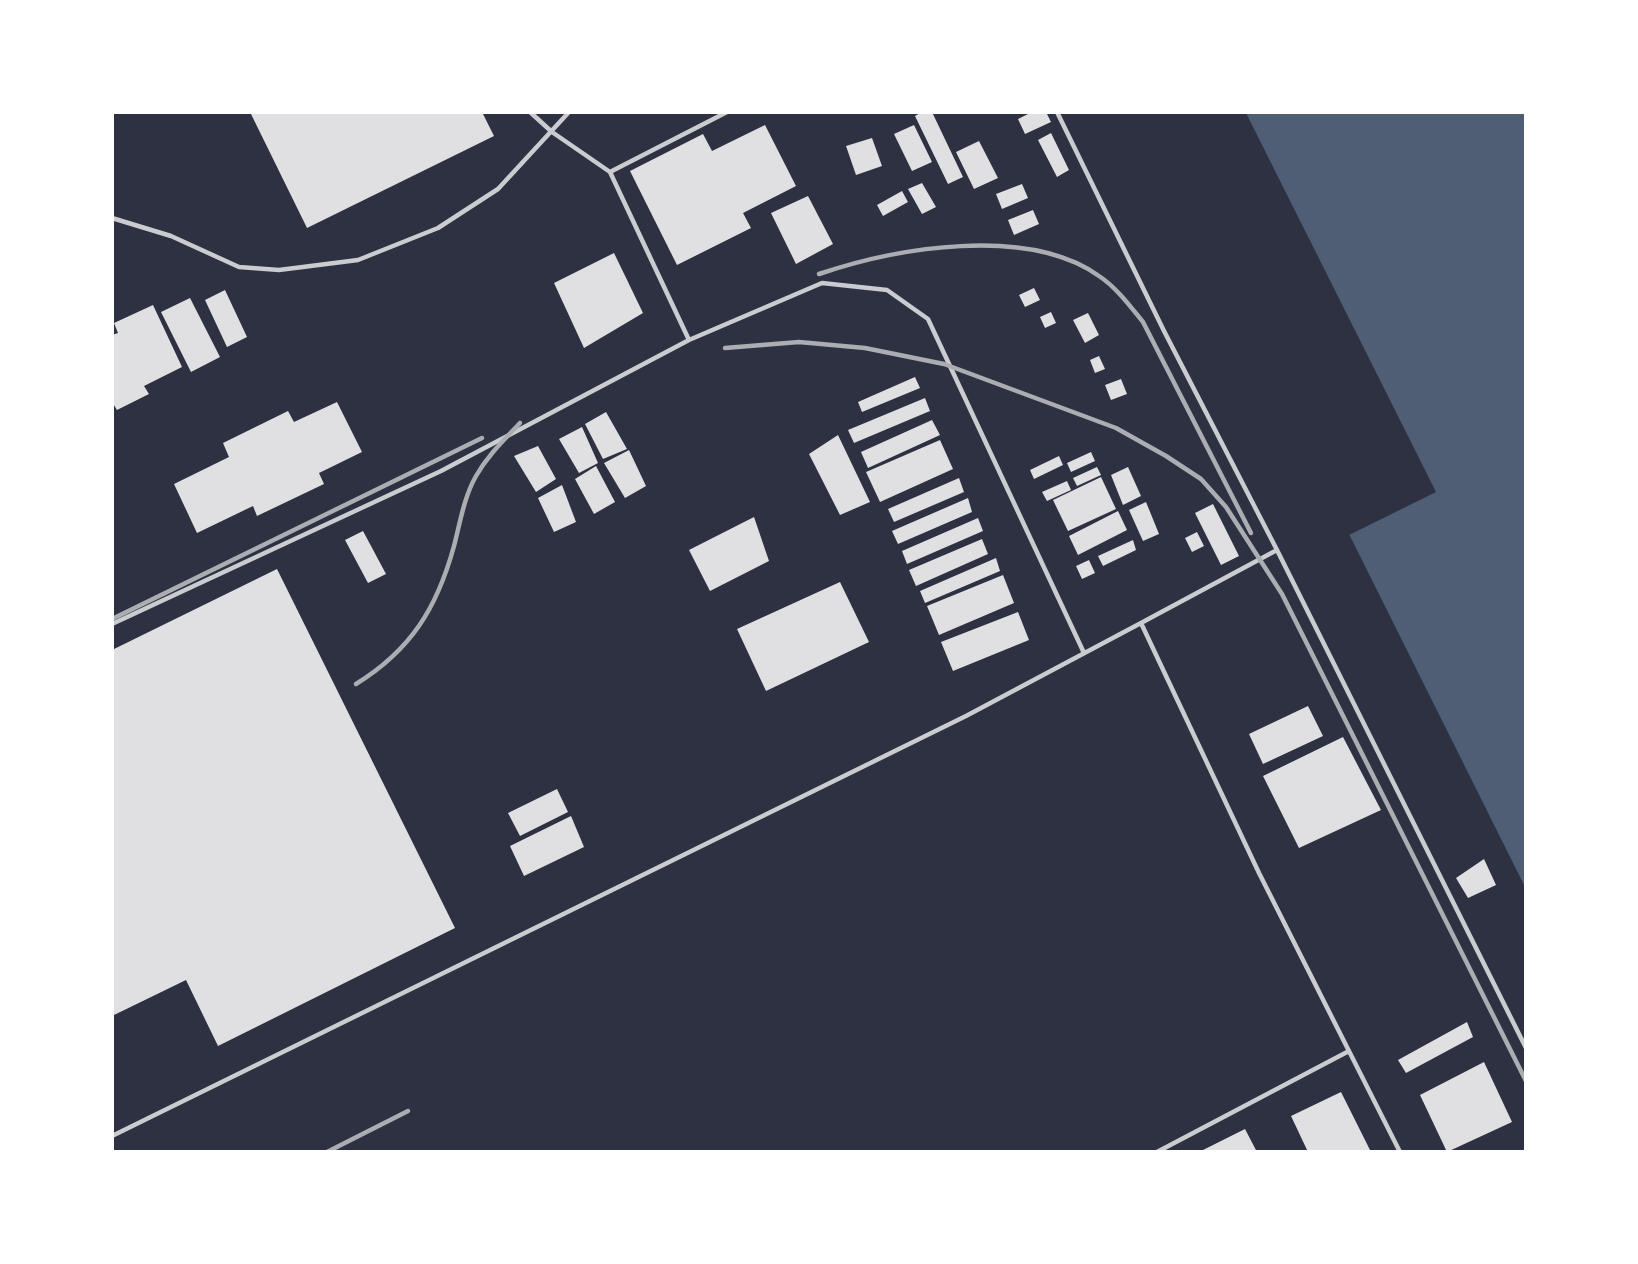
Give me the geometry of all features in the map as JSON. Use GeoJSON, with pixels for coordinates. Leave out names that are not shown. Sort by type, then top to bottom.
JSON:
{"type":"FeatureCollection","features":[{"type":"Feature","properties":{"kind":"lane"},"geometry":{"type":"LineString","coordinates":[[530,112],[552,132],[610,172],[689,340]]}},
{"type":"Feature","properties":{"kind":"lane"},"geometry":{"type":"LineString","coordinates":[[112,218],[171,236],[239,267],[279,270],[358,260],[438,228],[498,189],[569,112]]}},
{"type":"Feature","properties":{"kind":"lane"},"geometry":{"type":"LineString","coordinates":[[610,172],[727,112]]}},
{"type":"Feature","properties":{"kind":"lane"},"geometry":{"type":"LineString","coordinates":[[1058,112],[1164,331],[1277,550],[1526,1048]]}},
{"type":"Feature","properties":{"kind":"lane"},"geometry":{"type":"LineString","coordinates":[[112,624],[441,471],[689,340],[822,283],[887,290],[928,319],[1084,653]]}},
{"type":"Feature","properties":{"kind":"lane"},"geometry":{"type":"LineString","coordinates":[[112,1137],[956,721],[1277,550]]}},
{"type":"Feature","properties":{"kind":"lane"},"geometry":{"type":"LineString","coordinates":[[1141,622],[1259,873],[1400,1152]]}},
{"type":"Feature","properties":{"kind":"lane"},"geometry":{"type":"LineString","coordinates":[[1157,1152],[1349,1050]]}},
{"type":"Feature","properties":{"kind":"water"},"geometry":{"type":"Polygon","coordinates":[[[1139,113],[1525,113],[1525,887],[1139,113]]]}},
{"type":"Feature","properties":{"kind":"pier"},"geometry":{"type":"Polygon","coordinates":[[[1136,113],[1246,113],[1436,492],[1347,536],[1136,113]]]}},
{"type":"Feature","properties":{"kind":"building"},"geometry":{"type":"Polygon","coordinates":[[[250,112],[482,112],[494,136],[307,228],[250,112]]]}},
{"type":"Feature","properties":{"kind":"building"},"geometry":{"type":"Polygon","coordinates":[[[922,112],[932,112],[963,177],[948,184],[915,116],[922,112]]]}},
{"type":"Feature","properties":{"kind":"building"},"geometry":{"type":"Polygon","coordinates":[[[1032,112],[1046,112],[1051,122],[1025,134],[1018,119],[1032,112]]]}},
{"type":"Feature","properties":{"kind":"building"},"geometry":{"type":"Polygon","coordinates":[[[765,125],[796,186],[743,213],[751,228],[677,265],[630,171],[703,134],[712,151],[765,125]]]}},
{"type":"Feature","properties":{"kind":"building"},"geometry":{"type":"Polygon","coordinates":[[[914,125],[932,162],[912,171],[894,134],[914,125]]]}},
{"type":"Feature","properties":{"kind":"building"},"geometry":{"type":"Polygon","coordinates":[[[1051,133],[1069,170],[1057,177],[1038,140],[1051,133]]]}},
{"type":"Feature","properties":{"kind":"building"},"geometry":{"type":"Polygon","coordinates":[[[872,138],[882,166],[856,175],[846,146],[872,138]]]}},
{"type":"Feature","properties":{"kind":"building"},"geometry":{"type":"Polygon","coordinates":[[[979,141],[998,178],[974,189],[956,152],[979,141]]]}},
{"type":"Feature","properties":{"kind":"building"},"geometry":{"type":"Polygon","coordinates":[[[922,183],[936,207],[922,214],[908,189],[922,183]]]}},
{"type":"Feature","properties":{"kind":"building"},"geometry":{"type":"Polygon","coordinates":[[[1022,184],[1028,198],[1002,209],[996,194],[1022,184]]]}},
{"type":"Feature","properties":{"kind":"building"},"geometry":{"type":"Polygon","coordinates":[[[902,191],[908,202],[883,216],[877,205],[902,191]]]}},
{"type":"Feature","properties":{"kind":"building"},"geometry":{"type":"Polygon","coordinates":[[[808,196],[833,244],[796,264],[771,213],[808,196]]]}},
{"type":"Feature","properties":{"kind":"building"},"geometry":{"type":"Polygon","coordinates":[[[1033,210],[1039,224],[1014,235],[1008,220],[1033,210]]]}},
{"type":"Feature","properties":{"kind":"building"},"geometry":{"type":"Polygon","coordinates":[[[614,253],[643,313],[584,348],[554,283],[614,253]]]}},
{"type":"Feature","properties":{"kind":"building"},"geometry":{"type":"Polygon","coordinates":[[[1034,288],[1040,300],[1025,307],[1019,295],[1034,288]]]}},
{"type":"Feature","properties":{"kind":"building"},"geometry":{"type":"Polygon","coordinates":[[[225,290],[247,337],[227,347],[205,300],[225,290]]]}},
{"type":"Feature","properties":{"kind":"building"},"geometry":{"type":"Polygon","coordinates":[[[190,298],[220,357],[191,372],[161,312],[190,298]]]}},
{"type":"Feature","properties":{"kind":"building"},"geometry":{"type":"Polygon","coordinates":[[[153,305],[182,367],[144,386],[149,394],[117,410],[112,402],[112,335],[118,333],[114,323],[153,305]]]}},
{"type":"Feature","properties":{"kind":"building"},"geometry":{"type":"Polygon","coordinates":[[[1051,312],[1056,323],[1045,328],[1040,317],[1051,312]]]}},
{"type":"Feature","properties":{"kind":"building"},"geometry":{"type":"Polygon","coordinates":[[[1088,313],[1099,335],[1085,343],[1073,320],[1088,313]]]}},
{"type":"Feature","properties":{"kind":"building"},"geometry":{"type":"Polygon","coordinates":[[[1099,356],[1105,369],[1095,373],[1090,360],[1099,356]]]}},
{"type":"Feature","properties":{"kind":"building"},"geometry":{"type":"Polygon","coordinates":[[[915,377],[920,388],[862,412],[858,402],[915,377]]]}},
{"type":"Feature","properties":{"kind":"building"},"geometry":{"type":"Polygon","coordinates":[[[1121,379],[1127,394],[1111,400],[1105,385],[1121,379]]]}},
{"type":"Feature","properties":{"kind":"building"},"geometry":{"type":"Polygon","coordinates":[[[925,398],[930,411],[854,443],[848,430],[925,398]]]}},
{"type":"Feature","properties":{"kind":"building"},"geometry":{"type":"Polygon","coordinates":[[[337,402],[362,452],[319,473],[324,484],[257,516],[253,506],[197,533],[174,484],[229,457],[223,443],[288,411],[294,422],[337,402]]]}},
{"type":"Feature","properties":{"kind":"building"},"geometry":{"type":"Polygon","coordinates":[[[606,412],[627,449],[603,459],[585,424],[606,412]]]}},
{"type":"Feature","properties":{"kind":"building"},"geometry":{"type":"Polygon","coordinates":[[[932,420],[940,435],[868,468],[861,452],[932,420]]]}},
{"type":"Feature","properties":{"kind":"building"},"geometry":{"type":"Polygon","coordinates":[[[582,427],[598,463],[579,473],[559,439],[582,427]]]}},
{"type":"Feature","properties":{"kind":"building"},"geometry":{"type":"Polygon","coordinates":[[[838,435],[870,502],[840,515],[809,454],[838,435]]]}},
{"type":"Feature","properties":{"kind":"building"},"geometry":{"type":"Polygon","coordinates":[[[940,440],[953,469],[880,502],[866,472],[940,440]]]}},
{"type":"Feature","properties":{"kind":"building"},"geometry":{"type":"Polygon","coordinates":[[[538,446],[556,479],[536,492],[514,456],[538,446]]]}},
{"type":"Feature","properties":{"kind":"building"},"geometry":{"type":"Polygon","coordinates":[[[629,450],[646,486],[625,498],[604,463],[629,450]]]}},
{"type":"Feature","properties":{"kind":"building"},"geometry":{"type":"Polygon","coordinates":[[[1091,452],[1095,461],[1071,472],[1067,463],[1091,452]]]}},
{"type":"Feature","properties":{"kind":"building"},"geometry":{"type":"Polygon","coordinates":[[[1059,456],[1063,465],[1034,479],[1030,470],[1059,456]]]}},
{"type":"Feature","properties":{"kind":"building"},"geometry":{"type":"Polygon","coordinates":[[[596,466],[615,502],[594,514],[575,479],[596,466]]]}},
{"type":"Feature","properties":{"kind":"building"},"geometry":{"type":"Polygon","coordinates":[[[1097,467],[1101,475],[1077,486],[1073,478],[1097,467]]]}},
{"type":"Feature","properties":{"kind":"building"},"geometry":{"type":"Polygon","coordinates":[[[1128,467],[1141,496],[1123,505],[1111,475],[1128,467]]]}},
{"type":"Feature","properties":{"kind":"building"},"geometry":{"type":"Polygon","coordinates":[[[1101,477],[1116,509],[1068,531],[1053,500],[1101,477]]]}},
{"type":"Feature","properties":{"kind":"building"},"geometry":{"type":"Polygon","coordinates":[[[959,478],[964,492],[894,522],[888,509],[959,478]]]}},
{"type":"Feature","properties":{"kind":"building"},"geometry":{"type":"Polygon","coordinates":[[[1067,481],[1071,490],[1047,501],[1042,492],[1067,481]]]}},
{"type":"Feature","properties":{"kind":"building"},"geometry":{"type":"Polygon","coordinates":[[[562,485],[576,522],[554,532],[538,498],[562,485]]]}},
{"type":"Feature","properties":{"kind":"building"},"geometry":{"type":"Polygon","coordinates":[[[968,498],[972,512],[898,544],[892,531],[968,498]]]}},
{"type":"Feature","properties":{"kind":"building"},"geometry":{"type":"Polygon","coordinates":[[[1146,502],[1159,534],[1143,541],[1129,510],[1146,502]]]}},
{"type":"Feature","properties":{"kind":"building"},"geometry":{"type":"Polygon","coordinates":[[[1213,504],[1239,556],[1221,565],[1195,513],[1213,504]]]}},
{"type":"Feature","properties":{"kind":"building"},"geometry":{"type":"Polygon","coordinates":[[[1118,511],[1127,530],[1078,555],[1069,536],[1118,511]]]}},
{"type":"Feature","properties":{"kind":"building"},"geometry":{"type":"Polygon","coordinates":[[[754,517],[769,561],[710,591],[689,550],[754,517]]]}},
{"type":"Feature","properties":{"kind":"building"},"geometry":{"type":"Polygon","coordinates":[[[978,518],[983,531],[907,564],[902,551],[978,518]]]}},
{"type":"Feature","properties":{"kind":"building"},"geometry":{"type":"Polygon","coordinates":[[[363,531],[386,574],[368,583],[345,540],[363,531]]]}},
{"type":"Feature","properties":{"kind":"building"},"geometry":{"type":"Polygon","coordinates":[[[1197,532],[1204,546],[1192,552],[1185,538],[1197,532]]]}},
{"type":"Feature","properties":{"kind":"building"},"geometry":{"type":"Polygon","coordinates":[[[982,539],[988,554],[916,586],[909,570],[982,539]]]}},
{"type":"Feature","properties":{"kind":"building"},"geometry":{"type":"Polygon","coordinates":[[[1133,540],[1136,550],[1103,566],[1098,556],[1133,540]]]}},
{"type":"Feature","properties":{"kind":"building"},"geometry":{"type":"Polygon","coordinates":[[[996,558],[1000,571],[925,603],[920,591],[996,558]]]}},
{"type":"Feature","properties":{"kind":"building"},"geometry":{"type":"Polygon","coordinates":[[[1089,560],[1095,573],[1082,579],[1076,566],[1089,560]]]}},
{"type":"Feature","properties":{"kind":"building"},"geometry":{"type":"Polygon","coordinates":[[[277,569],[455,928],[218,1046],[186,980],[112,1016],[112,650],[277,569]]]}},
{"type":"Feature","properties":{"kind":"building"},"geometry":{"type":"Polygon","coordinates":[[[1003,575],[1014,603],[939,635],[927,606],[1003,575]]]}},
{"type":"Feature","properties":{"kind":"building"},"geometry":{"type":"Polygon","coordinates":[[[840,582],[869,642],[766,691],[737,629],[840,582]]]}},
{"type":"Feature","properties":{"kind":"building"},"geometry":{"type":"Polygon","coordinates":[[[1018,612],[1029,640],[953,671],[941,642],[1018,612]]]}},
{"type":"Feature","properties":{"kind":"building"},"geometry":{"type":"Polygon","coordinates":[[[1308,706],[1323,736],[1263,764],[1249,734],[1308,706]]]}},
{"type":"Feature","properties":{"kind":"building"},"geometry":{"type":"Polygon","coordinates":[[[1343,737],[1381,810],[1299,848],[1263,776],[1343,737]]]}},
{"type":"Feature","properties":{"kind":"building"},"geometry":{"type":"Polygon","coordinates":[[[557,789],[568,812],[520,836],[508,813],[557,789]]]}},
{"type":"Feature","properties":{"kind":"building"},"geometry":{"type":"Polygon","coordinates":[[[571,816],[584,847],[524,876],[510,846],[571,816]]]}},
{"type":"Feature","properties":{"kind":"building"},"geometry":{"type":"Polygon","coordinates":[[[1484,859],[1496,885],[1468,898],[1456,878],[1484,859]]]}},
{"type":"Feature","properties":{"kind":"building"},"geometry":{"type":"Polygon","coordinates":[[[1467,1022],[1473,1037],[1406,1073],[1398,1060],[1467,1022]]]}},
{"type":"Feature","properties":{"kind":"building"},"geometry":{"type":"Polygon","coordinates":[[[1484,1062],[1512,1122],[1447,1152],[1420,1095],[1484,1062]]]}},
{"type":"Feature","properties":{"kind":"building"},"geometry":{"type":"Polygon","coordinates":[[[1341,1092],[1371,1152],[1308,1152],[1291,1116],[1341,1092]]]}},
{"type":"Feature","properties":{"kind":"building"},"geometry":{"type":"Polygon","coordinates":[[[1245,1129],[1257,1152],[1199,1152],[1245,1129]]]}},
{"type":"Feature","properties":{"kind":"railway"},"geometry":{"type":"LineString","coordinates":[[819,274],[885,256],[922,250],[961,246],[999,246],[1036,251],[1069,260],[1099,276],[1117,292],[1143,322],[1251,533]]}},
{"type":"Feature","properties":{"kind":"railway"},"geometry":{"type":"LineString","coordinates":[[725,348],[799,342],[865,348],[944,364],[1116,428],[1201,479],[1226,507],[1282,594],[1526,1081]]}},
{"type":"Feature","properties":{"kind":"railway"},"geometry":{"type":"LineString","coordinates":[[356,684],[392,657],[419,626],[430,608],[447,568],[465,501],[472,484],[491,454],[520,423]]}},
{"type":"Feature","properties":{"kind":"railway"},"geometry":{"type":"LineString","coordinates":[[112,619],[482,438]]}},
{"type":"Feature","properties":{"kind":"railway"},"geometry":{"type":"LineString","coordinates":[[327,1152],[408,1111]]}}]}
